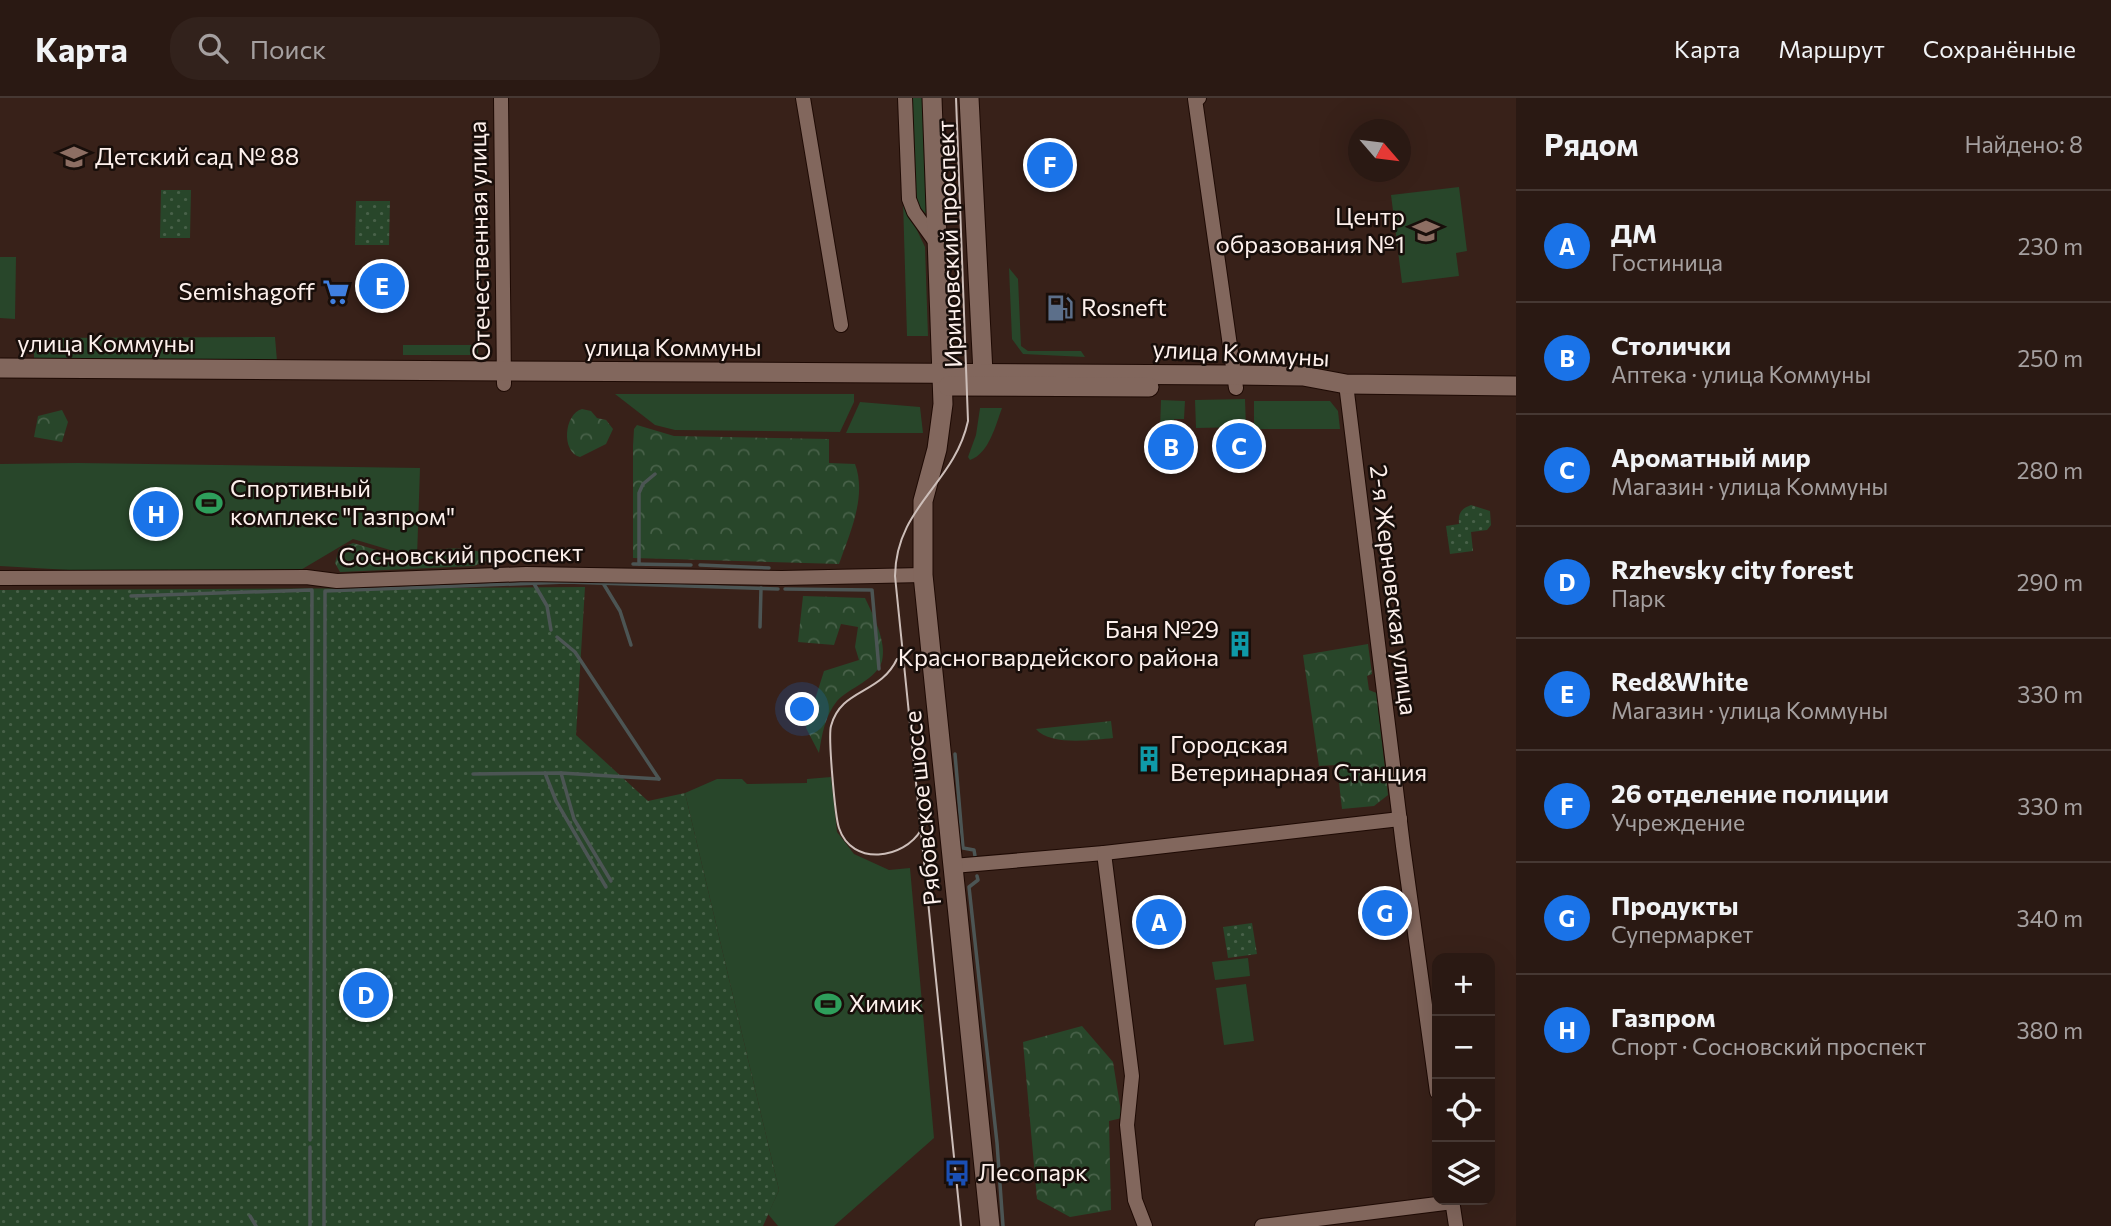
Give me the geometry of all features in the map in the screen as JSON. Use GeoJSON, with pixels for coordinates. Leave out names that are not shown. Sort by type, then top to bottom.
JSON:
{"type":"FeatureCollection","features":[{"type":"Feature","properties":{"kind":"main road","name":"Ириновский проспект"},"geometry":{"type":"LineString","coordinates":[[932,98],[943,380]]}},
{"type":"Feature","properties":{"kind":"main road","name":"Ириновский проспект"},"geometry":{"type":"LineString","coordinates":[[969,98],[978,380]]}},
{"type":"Feature","properties":{"kind":"main road","name":"улица Коммуны"},"geometry":{"type":"LineString","coordinates":[[0,368],[504,377],[1236,381],[1303,389],[1346,384],[1516,386]]}},
{"type":"Feature","properties":{"kind":"main road","name":"улица Коммуны"},"geometry":{"type":"LineString","coordinates":[[0,380],[504,377]]}},
{"type":"Feature","properties":{"kind":"main road","name":"Рябовское шоссе"},"geometry":{"type":"LineString","coordinates":[[943,380],[941,428],[923,501],[923,575],[990,1226]]}},
{"type":"Feature","properties":{"kind":"street","name":"Отечественная улица"},"geometry":{"type":"LineString","coordinates":[[501,98],[504,377]]}},
{"type":"Feature","properties":{"kind":"street"},"geometry":{"type":"LineString","coordinates":[[803,98],[841,325]]}},
{"type":"Feature","properties":{"kind":"street","name":"Ириновский проспект"},"geometry":{"type":"LineString","coordinates":[[905,98],[909,199],[914,212],[937,244]]}},
{"type":"Feature","properties":{"kind":"street"},"geometry":{"type":"LineString","coordinates":[[1197,98],[1236,381]]}},
{"type":"Feature","properties":{"kind":"street","name":"2-я Жерновская улица"},"geometry":{"type":"LineString","coordinates":[[1346,384],[1435,1079]]}},
{"type":"Feature","properties":{"kind":"street","name":"Сосновский проспект"},"geometry":{"type":"LineString","coordinates":[[0,578],[306,577],[337,581],[526,574],[782,578],[923,575]]}},
{"type":"Feature","properties":{"kind":"street"},"geometry":{"type":"LineString","coordinates":[[953,866],[1104,853],[1400,819]]}},
{"type":"Feature","properties":{"kind":"street"},"geometry":{"type":"LineString","coordinates":[[1104,853],[1132,1076],[1127,1125],[1135,1200],[1145,1226]]}},
{"type":"Feature","properties":{"kind":"street"},"geometry":{"type":"LineString","coordinates":[[1262,1226],[1432,1204]]}},
{"type":"Feature","properties":{"kind":"street"},"geometry":{"type":"LineString","coordinates":[[1453,1205],[1456,1226]]}},
{"type":"Feature","properties":{"kind":"green space"},"geometry":{"type":"Polygon","coordinates":[[[911,98],[925,98],[926,214],[917,205],[915,195],[911,98]]]}},
{"type":"Feature","properties":{"kind":"green space"},"geometry":{"type":"Polygon","coordinates":[[[1459,187],[1467,251],[1456,253],[1459,276],[1402,283],[1391,195],[1459,187]]]}},
{"type":"Feature","properties":{"kind":"green space"},"geometry":{"type":"Polygon","coordinates":[[[161,190],[191,190],[190,238],[160,238],[161,190]]]}},
{"type":"Feature","properties":{"kind":"green space"},"geometry":{"type":"Polygon","coordinates":[[[356,201],[390,201],[389,245],[355,245],[356,201]]]}},
{"type":"Feature","properties":{"kind":"green space"},"geometry":{"type":"Polygon","coordinates":[[[903,201],[925,247],[928,336],[907,336],[903,201]]]}},
{"type":"Feature","properties":{"kind":"green space"},"geometry":{"type":"Polygon","coordinates":[[[0,257],[16,257],[15,319],[0,318],[0,257]]]}},
{"type":"Feature","properties":{"kind":"green space"},"geometry":{"type":"Polygon","coordinates":[[[1009,268],[1018,279],[1021,346],[1028,351],[1081,351],[1085,357],[1023,354],[1012,339],[1009,268]]]}},
{"type":"Feature","properties":{"kind":"green space"},"geometry":{"type":"Polygon","coordinates":[[[275,337],[277,361],[34,361],[34,338],[275,337]]]}},
{"type":"Feature","properties":{"kind":"green space"},"geometry":{"type":"Polygon","coordinates":[[[403,345],[478,345],[478,355],[403,355],[403,345]]]}},
{"type":"Feature","properties":{"kind":"green space"},"geometry":{"type":"Polygon","coordinates":[[[615,394],[854,394],[854,402],[840,432],[675,430],[655,425],[615,394]]]}},
{"type":"Feature","properties":{"kind":"green space"},"geometry":{"type":"Polygon","coordinates":[[[1245,399],[1246,427],[1196,428],[1195,400],[1245,399]]]}},
{"type":"Feature","properties":{"kind":"green space"},"geometry":{"type":"Polygon","coordinates":[[[1161,400],[1185,401],[1184,419],[1174,419],[1174,430],[1160,429],[1161,400]]]}},
{"type":"Feature","properties":{"kind":"green space"},"geometry":{"type":"Polygon","coordinates":[[[1254,401],[1330,401],[1338,411],[1340,429],[1254,429],[1254,401]]]}},
{"type":"Feature","properties":{"kind":"green space"},"geometry":{"type":"Polygon","coordinates":[[[860,402],[920,407],[923,433],[846,433],[860,402]]]}},
{"type":"Feature","properties":{"kind":"green space"},"geometry":{"type":"Polygon","coordinates":[[[980,408],[1002,408],[987,445],[977,457],[970,460],[968,457],[976,435],[980,408]]]}},
{"type":"Feature","properties":{"kind":"green space"},"geometry":{"type":"Polygon","coordinates":[[[582,409],[606,420],[613,429],[606,444],[580,457],[570,448],[567,433],[571,418],[582,409]]]}},
{"type":"Feature","properties":{"kind":"green space"},"geometry":{"type":"Polygon","coordinates":[[[62,410],[68,422],[62,442],[34,437],[38,416],[62,410]]]}},
{"type":"Feature","properties":{"kind":"green space"},"geometry":{"type":"Polygon","coordinates":[[[637,425],[674,436],[829,439],[829,463],[855,464],[858,476],[856,514],[839,564],[633,558],[633,446],[634,429],[637,425]]]}},
{"type":"Feature","properties":{"kind":"green space","name":"Cпортивный комплекс \"Газпром\""},"geometry":{"type":"Polygon","coordinates":[[[0,464],[420,468],[417,558],[353,539],[299,571],[69,570],[0,566],[0,464]]]}},
{"type":"Feature","properties":{"kind":"green space"},"geometry":{"type":"Polygon","coordinates":[[[1471,505],[1490,511],[1491,525],[1487,530],[1471,532],[1473,551],[1450,554],[1446,526],[1459,524],[1461,512],[1471,505]]]}},
{"type":"Feature","properties":{"kind":"green space"},"geometry":{"type":"Polygon","coordinates":[[[353,543],[417,562],[431,552],[449,548],[486,553],[486,561],[474,566],[340,572],[335,563],[339,549],[353,543]]]}},
{"type":"Feature","properties":{"kind":"green space"},"geometry":{"type":"Polygon","coordinates":[[[585,587],[576,735],[648,801],[685,793],[779,1190],[763,1226],[0,1226],[0,590],[585,587]]]}},
{"type":"Feature","properties":{"kind":"green space"},"geometry":{"type":"Polygon","coordinates":[[[803,596],[865,598],[883,646],[882,661],[875,673],[842,696],[833,707],[825,726],[819,753],[806,728],[824,671],[859,660],[855,647],[858,627],[841,624],[834,645],[798,642],[803,596]]]}},
{"type":"Feature","properties":{"kind":"green space"},"geometry":{"type":"Polygon","coordinates":[[[1368,644],[1372,674],[1367,676],[1369,690],[1379,694],[1378,708],[1388,795],[1374,806],[1342,809],[1337,765],[1319,766],[1303,655],[1368,644]]]}},
{"type":"Feature","properties":{"kind":"green space"},"geometry":{"type":"Polygon","coordinates":[[[1111,721],[1113,738],[1061,740],[1051,738],[1036,729],[1111,721]]]}},
{"type":"Feature","properties":{"kind":"green space","name":"Химик"},"geometry":{"type":"Polygon","coordinates":[[[831,777],[837,832],[854,854],[889,870],[910,868],[934,1138],[834,1226],[778,1226],[768,1214],[779,1190],[685,793],[717,779],[742,779],[747,784],[807,783],[807,779],[831,777]]]}},
{"type":"Feature","properties":{"kind":"green space"},"geometry":{"type":"Polygon","coordinates":[[[1252,923],[1257,954],[1228,958],[1223,927],[1252,923]]]}},
{"type":"Feature","properties":{"kind":"green space"},"geometry":{"type":"Polygon","coordinates":[[[1248,958],[1250,976],[1215,980],[1212,962],[1248,958]]]}},
{"type":"Feature","properties":{"kind":"green space"},"geometry":{"type":"Polygon","coordinates":[[[1246,984],[1254,1041],[1224,1045],[1216,988],[1246,984]]]}},
{"type":"Feature","properties":{"kind":"green space"},"geometry":{"type":"Polygon","coordinates":[[[1082,1026],[1113,1062],[1122,1118],[1109,1121],[1111,1210],[1070,1217],[1037,1199],[1023,1042],[1082,1026]]]}},
{"type":"Feature","properties":{"kind":"waterway"},"geometry":{"type":"LineString","coordinates":[[639,564],[639,493],[643,484],[655,474]]}},
{"type":"Feature","properties":{"kind":"waterway"},"geometry":{"type":"LineString","coordinates":[[633,564],[691,565]]}},
{"type":"Feature","properties":{"kind":"waterway"},"geometry":{"type":"LineString","coordinates":[[700,565],[769,568]]}},
{"type":"Feature","properties":{"kind":"waterway"},"geometry":{"type":"LineString","coordinates":[[533,582],[547,606],[551,630]]}},
{"type":"Feature","properties":{"kind":"waterway"},"geometry":{"type":"LineString","coordinates":[[324,1226],[325,591],[566,582],[778,589]]}},
{"type":"Feature","properties":{"kind":"waterway"},"geometry":{"type":"LineString","coordinates":[[603,583],[620,611],[631,645]]}},
{"type":"Feature","properties":{"kind":"waterway"},"geometry":{"type":"LineString","coordinates":[[760,627],[761,588]]}},
{"type":"Feature","properties":{"kind":"waterway"},"geometry":{"type":"LineString","coordinates":[[785,589],[872,590],[879,669]]}},
{"type":"Feature","properties":{"kind":"waterway"},"geometry":{"type":"LineString","coordinates":[[131,596],[312,590],[310,1140]]}},
{"type":"Feature","properties":{"kind":"waterway"},"geometry":{"type":"LineString","coordinates":[[557,637],[575,652],[659,779]]}},
{"type":"Feature","properties":{"kind":"waterway"},"geometry":{"type":"LineString","coordinates":[[955,754],[963,848],[974,850],[975,856]]}},
{"type":"Feature","properties":{"kind":"waterway"},"geometry":{"type":"LineString","coordinates":[[545,773],[556,801],[606,887]]}},
{"type":"Feature","properties":{"kind":"waterway"},"geometry":{"type":"LineString","coordinates":[[561,773],[574,819],[611,881]]}},
{"type":"Feature","properties":{"kind":"waterway"},"geometry":{"type":"LineString","coordinates":[[473,774],[561,773],[659,779]]}},
{"type":"Feature","properties":{"kind":"waterway"},"geometry":{"type":"LineString","coordinates":[[977,876],[978,880],[969,887],[997,1143],[1003,1226]]}},
{"type":"Feature","properties":{"kind":"waterway"},"geometry":{"type":"LineString","coordinates":[[310,1147],[310,1226]]}},
{"type":"Feature","properties":{"kind":"waterway"},"geometry":{"type":"LineString","coordinates":[[250,1216],[256,1226]]}},
{"type":"Feature","properties":{"kind":"tram line"},"geometry":{"type":"LineString","coordinates":[[956,98],[968,421],[951,462],[905,531],[898,552],[895,576],[961,1226]]}},
{"type":"Feature","properties":{"kind":"tram line"},"geometry":{"type":"LineString","coordinates":[[897,659],[881,679],[843,705],[831,726],[836,809],[839,828],[846,840],[855,849],[866,853],[891,852],[903,847],[921,830]]}},
{"type":"Feature","properties":{"kind":"place","name":"Детский сад № 88"},"geometry":{"type":"Point","coordinates":[74,157]}},
{"type":"Feature","properties":{"kind":"place","name":"26 отделение полиции"},"geometry":{"type":"Point","coordinates":[1050,165]}},
{"type":"Feature","properties":{"kind":"place","name":"Центр образования №1"},"geometry":{"type":"Point","coordinates":[1426,231]}},
{"type":"Feature","properties":{"kind":"place","name":"Red&White"},"geometry":{"type":"Point","coordinates":[382,286]}},
{"type":"Feature","properties":{"kind":"place","name":"Semishagoff"},"geometry":{"type":"Point","coordinates":[336,292]}},
{"type":"Feature","properties":{"kind":"place","name":"Rosneft"},"geometry":{"type":"Point","coordinates":[1060,308]}},
{"type":"Feature","properties":{"kind":"place","name":"Ароматный мир"},"geometry":{"type":"Point","coordinates":[1239,446]}},
{"type":"Feature","properties":{"kind":"place","name":"Столички"},"geometry":{"type":"Point","coordinates":[1171,447]}},
{"type":"Feature","properties":{"kind":"place","name":"Cпортивный комплекс \"Газпром\""},"geometry":{"type":"Point","coordinates":[209,503]}},
{"type":"Feature","properties":{"kind":"place","name":"Газпром"},"geometry":{"type":"Point","coordinates":[156,514]}},
{"type":"Feature","properties":{"kind":"place","name":"Баня №29 Красногвардейского района"},"geometry":{"type":"Point","coordinates":[1240,644]}},
{"type":"Feature","properties":{"kind":"place","name":"Городская Ветеринарная Станция"},"geometry":{"type":"Point","coordinates":[1149,759]}},
{"type":"Feature","properties":{"kind":"place","name":"Продукты"},"geometry":{"type":"Point","coordinates":[1385,913]}},
{"type":"Feature","properties":{"kind":"place","name":"ДМ"},"geometry":{"type":"Point","coordinates":[1159,922]}},
{"type":"Feature","properties":{"kind":"place","name":"Rzhevsky city forest"},"geometry":{"type":"Point","coordinates":[366,995]}},
{"type":"Feature","properties":{"kind":"place","name":"Химик"},"geometry":{"type":"Point","coordinates":[828,1004]}},
{"type":"Feature","properties":{"kind":"place","name":"Лесопарк"},"geometry":{"type":"Point","coordinates":[957,1173]}}]}
